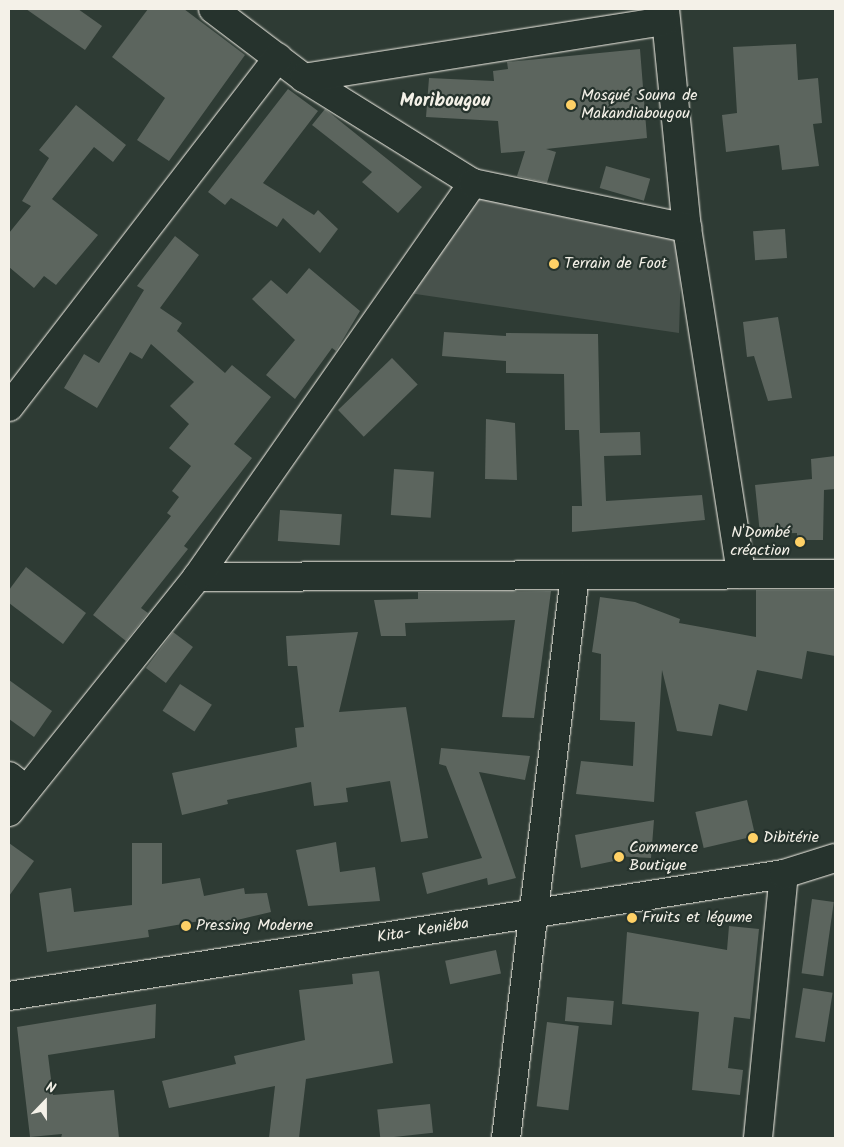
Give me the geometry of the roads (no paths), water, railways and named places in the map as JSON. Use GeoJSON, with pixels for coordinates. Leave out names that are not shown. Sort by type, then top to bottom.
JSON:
{"type":"FeatureCollection","features":[{"type":"Feature","properties":{"kind":"street"},"geometry":{"type":"LineString","coordinates":[[213,9],[304,78],[473,183],[687,228]]}},
{"type":"Feature","properties":{"kind":"street"},"geometry":{"type":"LineString","coordinates":[[246,9],[249,36]]}},
{"type":"Feature","properties":{"kind":"street"},"geometry":{"type":"LineString","coordinates":[[304,78],[665,15],[687,228],[741,574]]}},
{"type":"Feature","properties":{"kind":"street"},"geometry":{"type":"LineString","coordinates":[[9,407],[278,58]]}},
{"type":"Feature","properties":{"kind":"street"},"geometry":{"type":"LineString","coordinates":[[9,812],[18,783],[198,577],[473,183]]}},
{"type":"Feature","properties":{"kind":"street"},"geometry":{"type":"LineString","coordinates":[[198,577],[835,574]]}},
{"type":"Feature","properties":{"kind":"street"},"geometry":{"type":"LineString","coordinates":[[506,1138],[575,575]]}},
{"type":"Feature","properties":{"kind":"street","name":"Kita- Keniéba"},"geometry":{"type":"LineString","coordinates":[[9,996],[784,874],[835,858]]}},
{"type":"Feature","properties":{"kind":"street"},"geometry":{"type":"LineString","coordinates":[[758,1138],[784,874]]}},
{"type":"Feature","properties":{"kind":"place","name":"Mosqué Souna de Makandiabougou"},"geometry":{"type":"Point","coordinates":[571,105]}},
{"type":"Feature","properties":{"kind":"place","name":"Terrain de Foot"},"geometry":{"type":"Point","coordinates":[554,264]}},
{"type":"Feature","properties":{"kind":"place","name":"N'Dombé créaction"},"geometry":{"type":"Point","coordinates":[800,542]}},
{"type":"Feature","properties":{"kind":"place","name":"Dibitérie"},"geometry":{"type":"Point","coordinates":[753,838]}},
{"type":"Feature","properties":{"kind":"place","name":"Commerce Boutique"},"geometry":{"type":"Point","coordinates":[619,857]}},
{"type":"Feature","properties":{"kind":"place","name":"Fruits et légume"},"geometry":{"type":"Point","coordinates":[632,918]}},
{"type":"Feature","properties":{"kind":"place","name":"Pressing Moderne"},"geometry":{"type":"Point","coordinates":[186,926]}},
{"type":"Feature","properties":{"kind":"district","name":"Moribougou"},"geometry":{"type":"Point","coordinates":[445,102]}}]}
